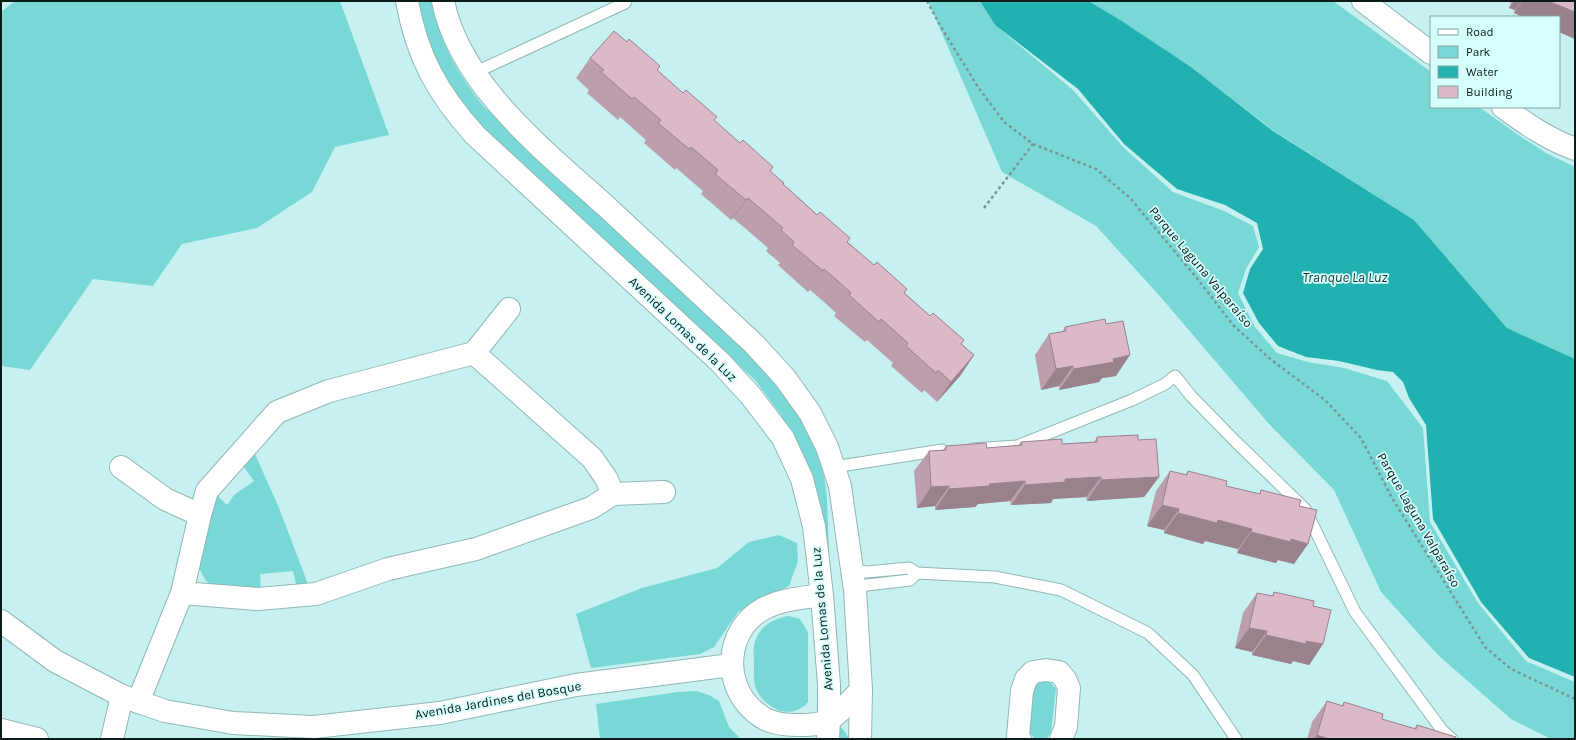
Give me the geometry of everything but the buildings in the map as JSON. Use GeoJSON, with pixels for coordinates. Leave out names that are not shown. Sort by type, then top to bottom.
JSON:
{"type":"FeatureCollection","features":[{"type":"Feature","properties":{"kind":"street","name":"Avenida Lomas de la Luz"},"geometry":{"type":"LineString","coordinates":[[407,1],[415,34],[424,60],[445,98],[461,120],[475,135],[720,362],[751,396],[783,438],[802,479],[814,526],[822,595],[829,685],[828,730]]}},
{"type":"Feature","properties":{"kind":"street"},"geometry":{"type":"LineString","coordinates":[[444,1],[446,17],[456,41],[474,72],[509,117],[754,344],[785,378],[810,413],[827,447],[840,486],[854,580],[861,690],[860,739]]}},
{"type":"Feature","properties":{"kind":"street"},"geometry":{"type":"LineString","coordinates":[[1363,1],[1430,52]]}},
{"type":"Feature","properties":{"kind":"street"},"geometry":{"type":"LineString","coordinates":[[1504,108],[1533,129],[1575,149]]}},
{"type":"Feature","properties":{"kind":"street"},"geometry":{"type":"LineString","coordinates":[[112,739],[182,593],[207,491],[277,412],[330,391],[474,353],[509,309]]}},
{"type":"Feature","properties":{"kind":"street"},"geometry":{"type":"LineString","coordinates":[[474,353],[592,458],[606,478],[613,494]]}},
{"type":"Feature","properties":{"kind":"street"},"geometry":{"type":"LineString","coordinates":[[121,467],[165,499],[200,515]]}},
{"type":"Feature","properties":{"kind":"street"},"geometry":{"type":"LineString","coordinates":[[182,593],[258,600],[316,594],[388,569],[476,549],[591,508],[613,494],[664,492]]}},
{"type":"Feature","properties":{"kind":"street"},"geometry":{"type":"LineString","coordinates":[[822,595],[789,600],[763,609],[745,624],[734,644],[731,665],[737,689],[748,706],[764,719],[784,725],[807,725],[828,730]]}},
{"type":"Feature","properties":{"kind":"street","name":"Avenida Jardines del Bosque"},"geometry":{"type":"LineString","coordinates":[[1,621],[55,661],[130,699],[165,711],[233,723],[314,727],[440,713],[576,685],[731,665]]}},
{"type":"Feature","properties":{"kind":"street"},"geometry":{"type":"LineString","coordinates":[[1020,739],[1018,736],[1022,691],[1026,679],[1033,672],[1046,670],[1059,672],[1065,679],[1069,688],[1066,728],[1061,739]]}},
{"type":"Feature","properties":{"kind":"street","name":"Avenida Lomas de la Luz"},"geometry":{"type":"LineString","coordinates":[[828,730],[861,690]]}},
{"type":"Feature","properties":{"kind":"street"},"geometry":{"type":"LineString","coordinates":[[1,730],[37,739]]}},
{"type":"Feature","properties":{"kind":"lane"},"geometry":{"type":"LineString","coordinates":[[474,72],[625,3],[626,1]]}},
{"type":"Feature","properties":{"kind":"lane"},"geometry":{"type":"LineString","coordinates":[[834,468],[939,450],[1017,446],[1132,400],[1165,384],[1175,376],[1191,396],[1231,437],[1305,509],[1355,612],[1442,730],[1452,739]]}},
{"type":"Feature","properties":{"kind":"lane"},"geometry":{"type":"LineString","coordinates":[[854,580],[867,572],[909,568],[917,573],[994,577],[1061,590],[1148,633],[1193,676],[1236,739]]}},
{"type":"Feature","properties":{"kind":"lane"},"geometry":{"type":"LineString","coordinates":[[854,580],[867,585],[910,580],[917,573]]}},
{"type":"Feature","properties":{"kind":"path","name":"Parque Laguna Valparaíso"},"geometry":{"type":"LineString","coordinates":[[927,1],[941,27],[978,87],[1004,122],[1033,144],[1096,168],[1130,198],[1196,276],[1233,326],[1269,358],[1325,400],[1361,438],[1392,498],[1486,647],[1511,669],[1575,699]]}},
{"type":"Feature","properties":{"kind":"path"},"geometry":{"type":"LineString","coordinates":[[984,208],[1033,144]]}},
{"type":"Feature","properties":{"kind":"green space"},"geometry":{"type":"Polygon","coordinates":[[[15,1],[340,1],[389,135],[335,147],[312,192],[257,228],[182,244],[153,286],[93,279],[30,370],[1,366],[1,12],[15,1]]]}},
{"type":"Feature","properties":{"kind":"green space"},"geometry":{"type":"Polygon","coordinates":[[[418,1],[432,1],[440,31],[451,58],[467,84],[485,108],[742,342],[794,403],[822,459],[827,498],[829,555],[827,554],[806,465],[781,415],[756,381],[475,121],[444,78],[425,35],[418,1]]]}},
{"type":"Feature","properties":{"kind":"green space"},"geometry":{"type":"Polygon","coordinates":[[[928,1],[980,1],[995,25],[1073,90],[1124,148],[1173,192],[1224,211],[1253,226],[1259,247],[1246,269],[1238,293],[1255,327],[1277,353],[1308,362],[1344,368],[1387,381],[1423,428],[1430,522],[1478,603],[1526,661],[1575,682],[1575,739],[1551,739],[1511,719],[1438,655],[1381,592],[1334,490],[1269,424],[1158,294],[1096,226],[1002,172],[928,1]]]}},
{"type":"Feature","properties":{"kind":"green space"},"geometry":{"type":"Polygon","coordinates":[[[1085,1],[1333,1],[1430,71],[1430,108],[1480,108],[1546,153],[1575,167],[1575,359],[1507,328],[1414,220],[1274,131],[1191,67],[1085,1]]]}},
{"type":"Feature","properties":{"kind":"green space"},"geometry":{"type":"Polygon","coordinates":[[[255,454],[279,508],[308,584],[297,588],[293,571],[260,574],[261,593],[215,586],[206,581],[198,566],[216,494],[227,505],[234,495],[254,481],[243,466],[255,454]]]}},
{"type":"Feature","properties":{"kind":"green space"},"geometry":{"type":"Polygon","coordinates":[[[779,535],[797,543],[798,561],[789,586],[738,612],[714,647],[700,654],[591,668],[576,614],[642,588],[717,568],[749,542],[779,535]]]}},
{"type":"Feature","properties":{"kind":"green space"},"geometry":{"type":"Polygon","coordinates":[[[789,616],[800,619],[808,632],[808,702],[802,708],[787,712],[766,703],[756,689],[754,680],[754,646],[758,634],[762,629],[777,619],[789,616]]]}},
{"type":"Feature","properties":{"kind":"green space"},"geometry":{"type":"Polygon","coordinates":[[[1040,681],[1050,682],[1056,689],[1051,733],[1046,739],[1035,739],[1028,731],[1034,688],[1040,681]]]}},
{"type":"Feature","properties":{"kind":"green space"},"geometry":{"type":"Polygon","coordinates":[[[696,691],[709,695],[719,701],[729,727],[741,739],[600,739],[596,704],[678,692],[696,691]]]}},
{"type":"Feature","properties":{"kind":"green space"},"geometry":{"type":"Polygon","coordinates":[[[838,724],[846,733],[849,739],[837,739],[838,724]]]}},
{"type":"Feature","properties":{"kind":"water","name":"Tranque La Luz"},"geometry":{"type":"Polygon","coordinates":[[[980,1],[1088,1],[1117,18],[1191,67],[1273,131],[1414,220],[1507,328],[1575,359],[1575,677],[1529,658],[1481,602],[1433,519],[1426,425],[1409,398],[1403,382],[1393,372],[1377,370],[1339,361],[1306,357],[1278,346],[1259,323],[1243,293],[1250,269],[1263,249],[1257,223],[1225,205],[1177,189],[1124,144],[1078,89],[995,25],[980,1]]]}}]}
